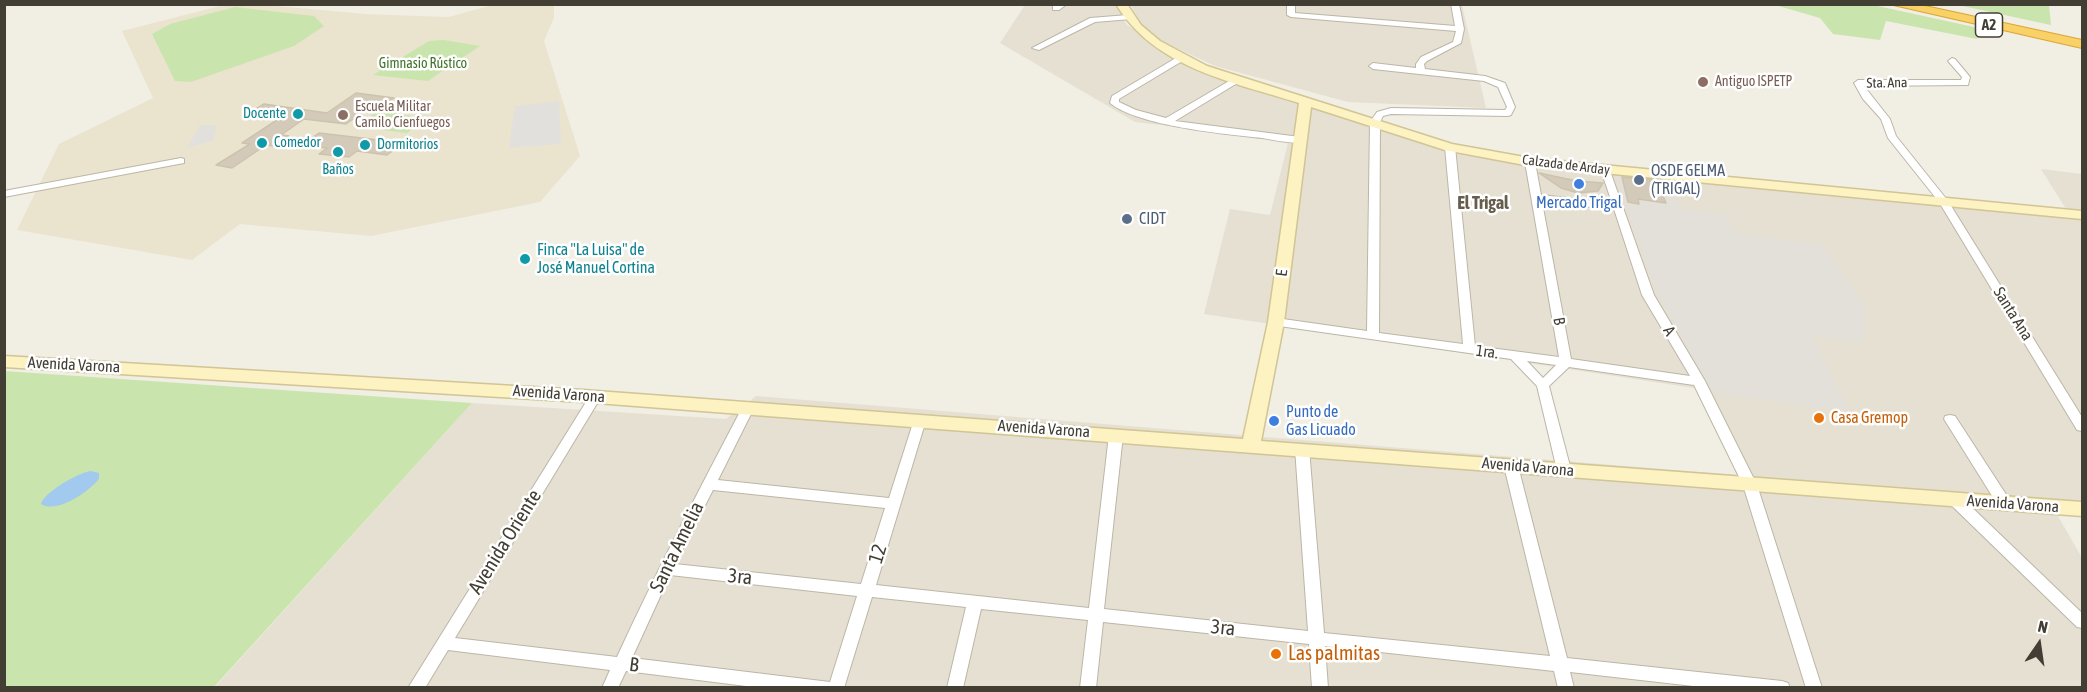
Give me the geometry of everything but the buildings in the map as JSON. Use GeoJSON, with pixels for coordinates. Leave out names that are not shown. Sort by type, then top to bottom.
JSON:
{"type":"FeatureCollection","features":[{"type":"Feature","properties":{"kind":"highway","name":"A2"},"geometry":{"type":"LineString","coordinates":[[1896,4],[2082,44]]}},
{"type":"Feature","properties":{"kind":"highway","name":"A2"},"geometry":{"type":"LineString","coordinates":[[1929,4],[2082,37]]}},
{"type":"Feature","properties":{"kind":"street","name":"Calzada de Arday"},"geometry":{"type":"LineString","coordinates":[[1121,4],[1137,30],[1181,58],[1236,80],[1306,100],[1450,147],[1530,162],[2082,215]]}},
{"type":"Feature","properties":{"kind":"street"},"geometry":{"type":"LineString","coordinates":[[1292,4],[1290,15],[1460,29]]}},
{"type":"Feature","properties":{"kind":"street"},"geometry":{"type":"LineString","coordinates":[[1421,72],[1420,64],[1424,59],[1457,43],[1460,29],[1455,4]]}},
{"type":"Feature","properties":{"kind":"street"},"geometry":{"type":"LineString","coordinates":[[1036,48],[1093,20],[1128,17]]}},
{"type":"Feature","properties":{"kind":"street"},"geometry":{"type":"LineString","coordinates":[[1181,58],[1113,101],[1116,105],[1168,121],[1300,140]]}},
{"type":"Feature","properties":{"kind":"street","name":"Sta. Ana"},"geometry":{"type":"LineString","coordinates":[[1943,201],[1891,136],[1883,111],[1861,92],[1858,83],[1965,83],[1965,77],[1952,61]]}},
{"type":"Feature","properties":{"kind":"street"},"geometry":{"type":"LineString","coordinates":[[1373,66],[1485,79],[1502,85],[1512,107],[1508,113],[1391,111],[1380,114],[1375,122],[1373,335]]}},
{"type":"Feature","properties":{"kind":"street"},"geometry":{"type":"LineString","coordinates":[[1168,121],[1236,80]]}},
{"type":"Feature","properties":{"kind":"street","name":"E"},"geometry":{"type":"LineString","coordinates":[[1251,445],[1276,322],[1306,100]]}},
{"type":"Feature","properties":{"kind":"street"},"geometry":{"type":"LineString","coordinates":[[1450,147],[1469,349]]}},
{"type":"Feature","properties":{"kind":"street"},"geometry":{"type":"LineString","coordinates":[[4,194],[181,161]]}},
{"type":"Feature","properties":{"kind":"street","name":"B"},"geometry":{"type":"LineString","coordinates":[[1530,162],[1566,363]]}},
{"type":"Feature","properties":{"kind":"street","name":"A"},"geometry":{"type":"LineString","coordinates":[[1606,170],[1616,206],[1648,296],[1699,381],[1750,485],[1814,687]]}},
{"type":"Feature","properties":{"kind":"street"},"geometry":{"type":"LineString","coordinates":[[1537,198],[1616,206]]}},
{"type":"Feature","properties":{"kind":"street","name":"Santa Ana"},"geometry":{"type":"LineString","coordinates":[[1943,201],[2082,427]]}},
{"type":"Feature","properties":{"kind":"street","name":"1ra."},"geometry":{"type":"LineString","coordinates":[[1276,322],[1699,381]]}},
{"type":"Feature","properties":{"kind":"street"},"geometry":{"type":"LineString","coordinates":[[1515,356],[1543,385],[1564,470]]}},
{"type":"Feature","properties":{"kind":"street","name":"Avenida Varona"},"geometry":{"type":"LineString","coordinates":[[4,361],[595,397],[920,420],[2082,509]]}},
{"type":"Feature","properties":{"kind":"street"},"geometry":{"type":"LineString","coordinates":[[1543,385],[1566,363]]}},
{"type":"Feature","properties":{"kind":"street","name":"Avenida Oriente"},"geometry":{"type":"LineString","coordinates":[[416,687],[595,397]]}},
{"type":"Feature","properties":{"kind":"street","name":"Santa Amelia"},"geometry":{"type":"LineString","coordinates":[[610,687],[665,569],[748,408]]}},
{"type":"Feature","properties":{"kind":"street"},"geometry":{"type":"LineString","coordinates":[[1950,419],[2004,503]]}},
{"type":"Feature","properties":{"kind":"street","name":"12"},"geometry":{"type":"LineString","coordinates":[[836,687],[920,420]]}},
{"type":"Feature","properties":{"kind":"street"},"geometry":{"type":"LineString","coordinates":[[1088,687],[1116,435]]}},
{"type":"Feature","properties":{"kind":"street"},"geometry":{"type":"LineString","coordinates":[[1302,448],[1320,687]]}},
{"type":"Feature","properties":{"kind":"street"},"geometry":{"type":"LineString","coordinates":[[1511,466],[1566,687]]}},
{"type":"Feature","properties":{"kind":"street"},"geometry":{"type":"LineString","coordinates":[[708,484],[894,504]]}},
{"type":"Feature","properties":{"kind":"street"},"geometry":{"type":"LineString","coordinates":[[1955,500],[2082,622]]}},
{"type":"Feature","properties":{"kind":"street","name":"3ra"},"geometry":{"type":"LineString","coordinates":[[665,569],[1560,663],[1671,681],[1782,687]]}},
{"type":"Feature","properties":{"kind":"street"},"geometry":{"type":"LineString","coordinates":[[955,687],[975,602]]}},
{"type":"Feature","properties":{"kind":"street","name":"B"},"geometry":{"type":"LineString","coordinates":[[443,643],[826,687]]}},
{"type":"Feature","properties":{"kind":"shaded area","name":"Escuela Militar Camilo Cienfuegos"},"geometry":{"type":"Polygon","coordinates":[[[224,5],[265,5],[366,14],[449,17],[492,5],[554,5],[554,18],[544,41],[580,156],[540,202],[371,236],[240,224],[192,260],[17,230],[59,144],[153,98],[122,31],[224,5]]]}},
{"type":"Feature","properties":{"kind":"shaded area"},"geometry":{"type":"Polygon","coordinates":[[[1025,5],[1116,5],[1127,25],[1204,70],[1476,155],[2066,209],[2041,169],[2082,174],[2082,506],[1801,481],[2054,509],[2082,558],[2082,687],[214,688],[472,403],[726,419],[756,396],[1750,476],[1707,390],[1204,314],[1230,209],[1270,215],[1289,139],[1135,122],[1000,43],[1025,5]]]}},
{"type":"Feature","properties":{"kind":"shaded area"},"geometry":{"type":"Polygon","coordinates":[[[1131,5],[1462,5],[1486,108],[1348,102],[1215,66],[1145,33],[1131,5]]]}},
{"type":"Feature","properties":{"kind":"shaded area"},"geometry":{"type":"Polygon","coordinates":[[[559,101],[561,144],[509,148],[515,106],[559,101]]]}},
{"type":"Feature","properties":{"kind":"shaded area"},"geometry":{"type":"Polygon","coordinates":[[[200,125],[217,125],[213,141],[187,148],[200,125]]]}},
{"type":"Feature","properties":{"kind":"shaded area"},"geometry":{"type":"Polygon","coordinates":[[[1615,174],[1670,181],[1682,209],[1727,215],[1736,232],[1822,246],[1865,305],[1864,343],[1812,336],[1850,412],[1713,393],[1656,292],[1615,174]]]}},
{"type":"Feature","properties":{"kind":"green space"},"geometry":{"type":"Polygon","coordinates":[[[1775,5],[1873,5],[1983,29],[1977,39],[1886,21],[1880,40],[1833,34],[1820,18],[1775,5]]]}},
{"type":"Feature","properties":{"kind":"green space"},"geometry":{"type":"Polygon","coordinates":[[[1958,5],[2049,5],[2051,25],[1958,5]]]}},
{"type":"Feature","properties":{"kind":"green space"},"geometry":{"type":"Polygon","coordinates":[[[235,7],[314,16],[324,26],[294,46],[191,82],[175,81],[152,34],[170,24],[235,7]]]}},
{"type":"Feature","properties":{"kind":"green space","name":"Gimnasio Rústico"},"geometry":{"type":"Polygon","coordinates":[[[444,40],[480,46],[428,81],[373,75],[429,41],[444,40]]]}},
{"type":"Feature","properties":{"kind":"green space"},"geometry":{"type":"Polygon","coordinates":[[[388,104],[408,107],[378,129],[357,126],[388,104]]]}},
{"type":"Feature","properties":{"kind":"green space"},"geometry":{"type":"Polygon","coordinates":[[[404,115],[428,118],[407,133],[382,130],[404,115]]]}},
{"type":"Feature","properties":{"kind":"green space"},"geometry":{"type":"Polygon","coordinates":[[[4,371],[472,403],[214,687],[5,687],[4,371]]]}},
{"type":"Feature","properties":{"kind":"water"},"geometry":{"type":"Polygon","coordinates":[[[91,471],[99,473],[99,479],[88,490],[63,504],[48,506],[41,504],[48,494],[62,484],[91,471]]]}},
{"type":"Feature","properties":{"kind":"place","name":"Antiguo ISPETP"},"geometry":{"type":"Point","coordinates":[1703,82]}},
{"type":"Feature","properties":{"kind":"place","name":"Docente"},"geometry":{"type":"Point","coordinates":[298,114]}},
{"type":"Feature","properties":{"kind":"place","name":"Escuela Militar Camilo Cienfuegos"},"geometry":{"type":"Point","coordinates":[343,115]}},
{"type":"Feature","properties":{"kind":"place","name":"Comedor"},"geometry":{"type":"Point","coordinates":[262,143]}},
{"type":"Feature","properties":{"kind":"place","name":"Dormitorios"},"geometry":{"type":"Point","coordinates":[365,145]}},
{"type":"Feature","properties":{"kind":"place","name":"Baños"},"geometry":{"type":"Point","coordinates":[338,152]}},
{"type":"Feature","properties":{"kind":"place","name":"OSDE GELMA (TRIGAL)"},"geometry":{"type":"Point","coordinates":[1639,180]}},
{"type":"Feature","properties":{"kind":"place","name":"Mercado Trigal"},"geometry":{"type":"Point","coordinates":[1579,184]}},
{"type":"Feature","properties":{"kind":"place","name":"CIDT"},"geometry":{"type":"Point","coordinates":[1127,219]}},
{"type":"Feature","properties":{"kind":"place","name":"Finca \"La Luisa\" de José Manuel Cortina"},"geometry":{"type":"Point","coordinates":[525,259]}},
{"type":"Feature","properties":{"kind":"place","name":"Casa Gremop"},"geometry":{"type":"Point","coordinates":[1819,418]}},
{"type":"Feature","properties":{"kind":"place","name":"Punto de Gas Licuado"},"geometry":{"type":"Point","coordinates":[1274,421]}},
{"type":"Feature","properties":{"kind":"place","name":"Las palmitas"},"geometry":{"type":"Point","coordinates":[1276,654]}},
{"type":"Feature","properties":{"kind":"district","name":"El Trigal"},"geometry":{"type":"Point","coordinates":[1483,203]}}]}
